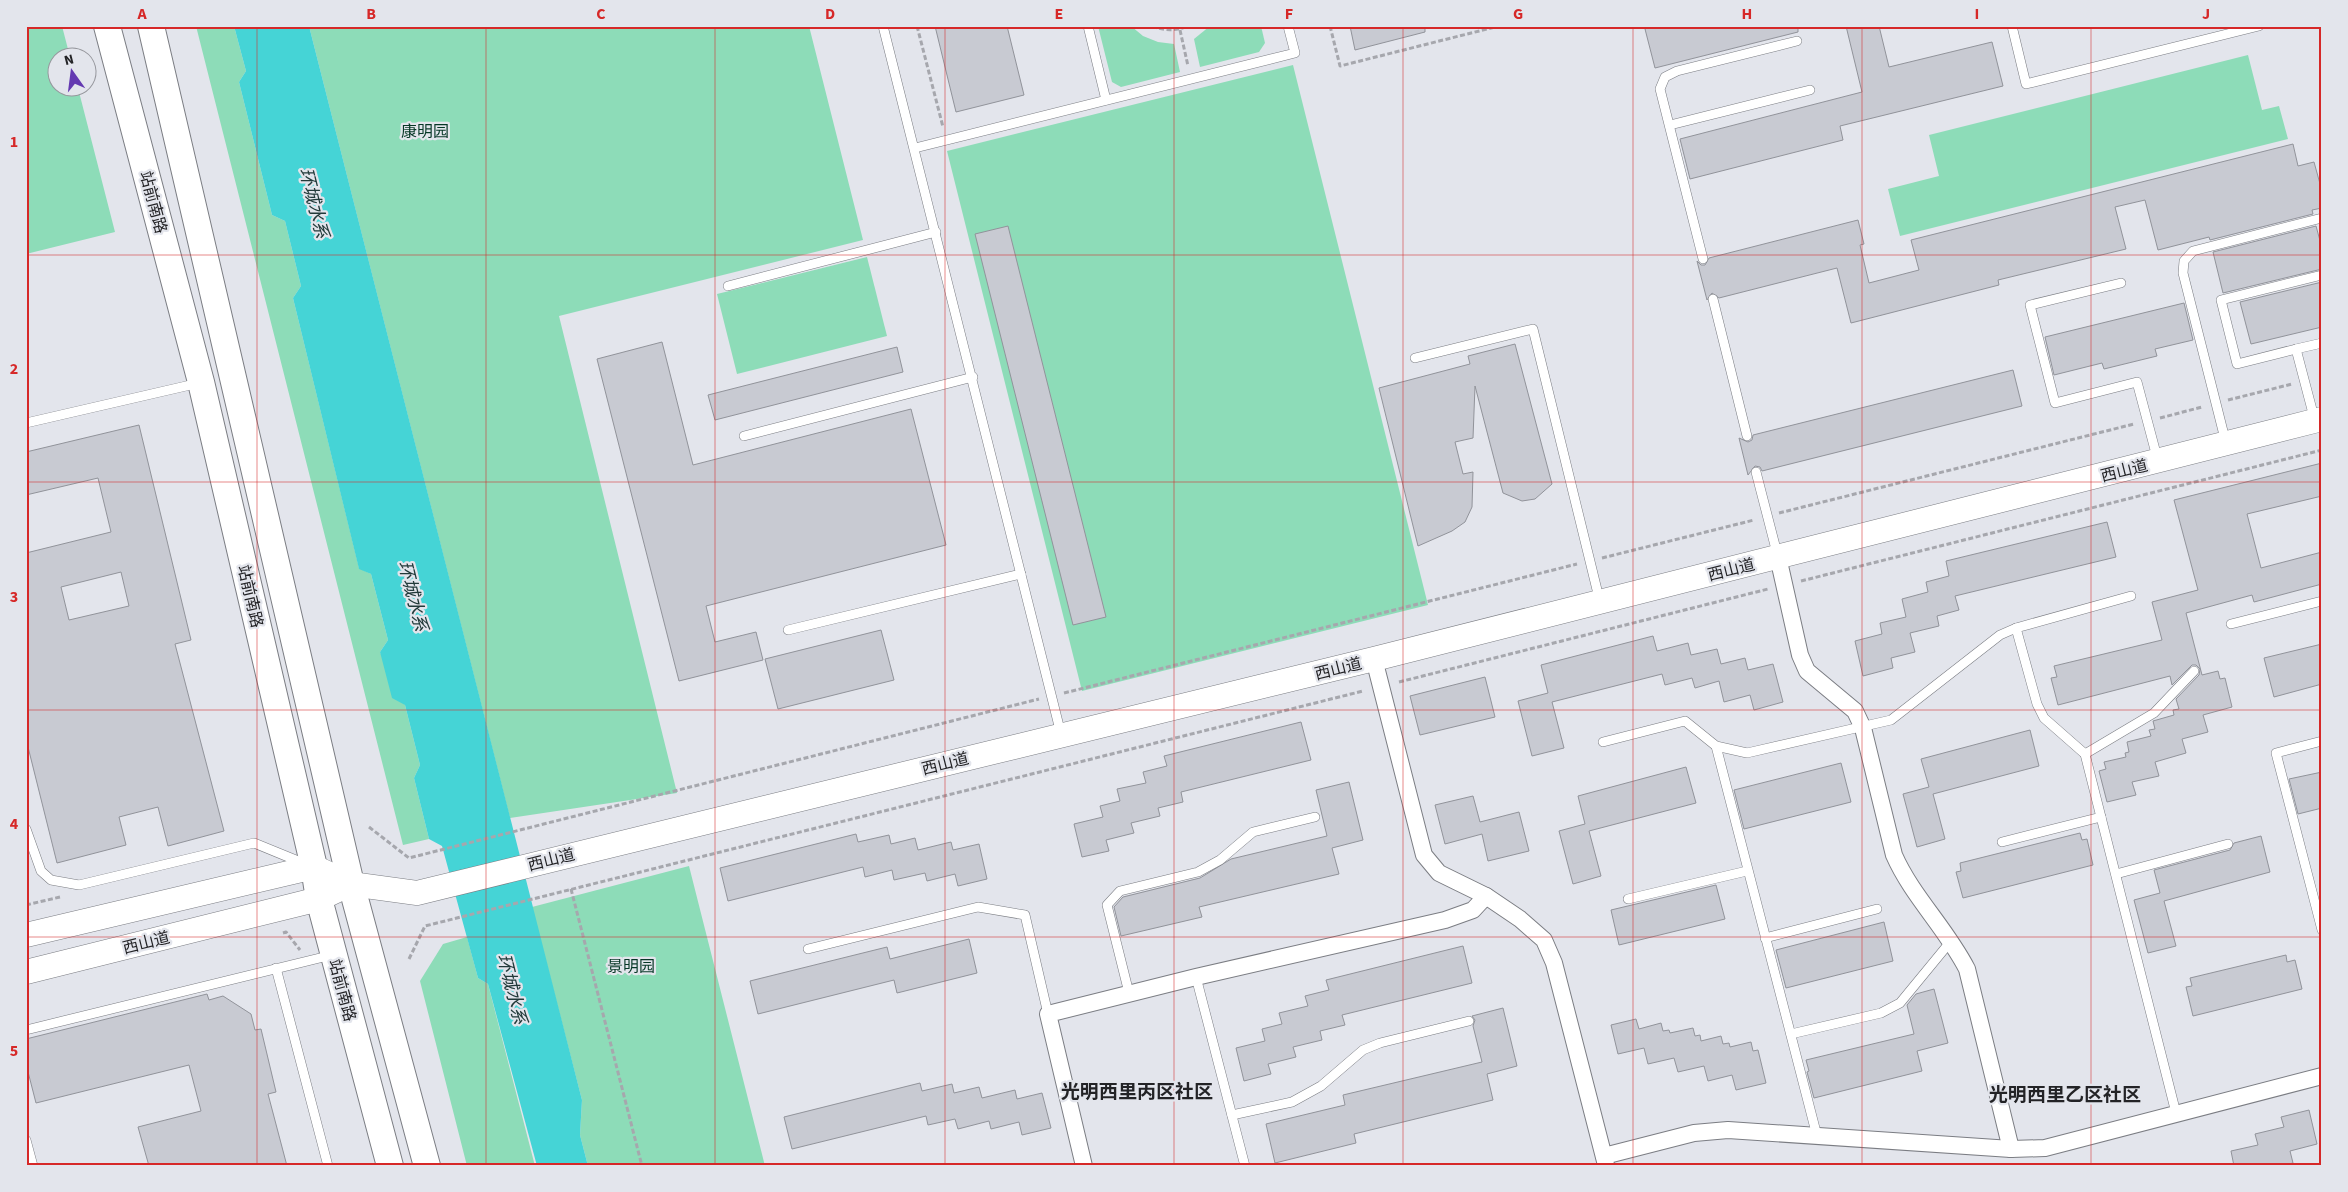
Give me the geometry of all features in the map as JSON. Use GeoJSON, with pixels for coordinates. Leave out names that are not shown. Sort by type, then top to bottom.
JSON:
{"type":"FeatureCollection","features":[{"type":"Feature","properties":{"kind":"main road","name":"站前南路"},"geometry":{"type":"LineString","coordinates":[[107,26],[201,382],[314,868],[319,899],[321,958],[390,1166]]}},
{"type":"Feature","properties":{"kind":"main road","name":"站前南路"},"geometry":{"type":"LineString","coordinates":[[150,26],[352,884],[427,1166]]}},
{"type":"Feature","properties":{"kind":"street","name":"西山道"},"geometry":{"type":"LineString","coordinates":[[26,935],[314,868],[352,884],[417,893],[1374,659],[2318,420]]}},
{"type":"Feature","properties":{"kind":"street"},"geometry":{"type":"LineString","coordinates":[[1778,557],[1800,655],[1807,671],[1855,711],[1863,728],[1894,855],[1901,870],[1951,941],[1967,968],[2011,1149]]}},
{"type":"Feature","properties":{"kind":"street"},"geometry":{"type":"LineString","coordinates":[[1374,659],[1424,855],[1439,873],[1486,896],[1520,919],[1544,940],[1554,963],[1605,1161],[1694,1133],[1728,1130],[2011,1149],[2045,1148],[2322,1076]]}},
{"type":"Feature","properties":{"kind":"street","name":"西山道"},"geometry":{"type":"LineString","coordinates":[[26,972],[319,899],[352,884]]}},
{"type":"Feature","properties":{"kind":"street"},"geometry":{"type":"LineString","coordinates":[[1083,1165],[1048,1014],[1196,977],[1445,920],[1473,910],[1486,896]]}},
{"type":"Feature","properties":{"kind":"lane"},"geometry":{"type":"LineString","coordinates":[[883,26],[973,377],[1061,735]]}},
{"type":"Feature","properties":{"kind":"lane"},"geometry":{"type":"LineString","coordinates":[[1088,26],[1106,100]]}},
{"type":"Feature","properties":{"kind":"lane"},"geometry":{"type":"LineString","coordinates":[[915,148],[1295,53],[1288,26]]}},
{"type":"Feature","properties":{"kind":"lane"},"geometry":{"type":"LineString","coordinates":[[2012,26],[2026,84],[2260,26]]}},
{"type":"Feature","properties":{"kind":"lane"},"geometry":{"type":"LineString","coordinates":[[1703,259],[1660,88],[1664,77],[1677,71],[1797,41]]}},
{"type":"Feature","properties":{"kind":"lane"},"geometry":{"type":"LineString","coordinates":[[1670,125],[1810,90]]}},
{"type":"Feature","properties":{"kind":"lane"},"geometry":{"type":"LineString","coordinates":[[2226,444],[2183,273],[2184,261],[2193,252],[2322,218]]}},
{"type":"Feature","properties":{"kind":"lane"},"geometry":{"type":"LineString","coordinates":[[728,286],[936,232]]}},
{"type":"Feature","properties":{"kind":"lane"},"geometry":{"type":"LineString","coordinates":[[2322,275],[2221,300],[2237,364],[2322,343]]}},
{"type":"Feature","properties":{"kind":"lane"},"geometry":{"type":"LineString","coordinates":[[2121,283],[2030,306],[2055,402],[2137,382],[2158,461]]}},
{"type":"Feature","properties":{"kind":"lane"},"geometry":{"type":"LineString","coordinates":[[1713,299],[1747,436]]}},
{"type":"Feature","properties":{"kind":"lane"},"geometry":{"type":"LineString","coordinates":[[1415,358],[1532,328],[1600,602]]}},
{"type":"Feature","properties":{"kind":"lane"},"geometry":{"type":"LineString","coordinates":[[2296,349],[2304,381],[2318,420]]}},
{"type":"Feature","properties":{"kind":"lane"},"geometry":{"type":"LineString","coordinates":[[744,436],[973,377]]}},
{"type":"Feature","properties":{"kind":"lane"},"geometry":{"type":"LineString","coordinates":[[26,423],[201,382]]}},
{"type":"Feature","properties":{"kind":"lane"},"geometry":{"type":"LineString","coordinates":[[1756,472],[1778,557]]}},
{"type":"Feature","properties":{"kind":"lane"},"geometry":{"type":"LineString","coordinates":[[788,630],[1021,574]]}},
{"type":"Feature","properties":{"kind":"lane"},"geometry":{"type":"LineString","coordinates":[[1603,742],[1685,722],[1716,746],[1747,753],[1863,728],[1891,720],[2000,635],[2016,628],[2131,596]]}},
{"type":"Feature","properties":{"kind":"lane"},"geometry":{"type":"LineString","coordinates":[[2231,624],[2322,601]]}},
{"type":"Feature","properties":{"kind":"lane"},"geometry":{"type":"LineString","coordinates":[[2016,628],[2037,704],[2044,718],[2085,754],[2176,1113]]}},
{"type":"Feature","properties":{"kind":"lane"},"geometry":{"type":"LineString","coordinates":[[2085,754],[2154,713],[2194,671]]}},
{"type":"Feature","properties":{"kind":"lane"},"geometry":{"type":"LineString","coordinates":[[2322,741],[2276,753],[2322,930]]}},
{"type":"Feature","properties":{"kind":"lane"},"geometry":{"type":"LineString","coordinates":[[1716,746],[1817,1136]]}},
{"type":"Feature","properties":{"kind":"lane"},"geometry":{"type":"LineString","coordinates":[[1129,994],[1107,905],[1120,892],[1198,872],[1220,860],[1253,832],[1315,817]]}},
{"type":"Feature","properties":{"kind":"lane"},"geometry":{"type":"LineString","coordinates":[[2002,842],[2101,817]]}},
{"type":"Feature","properties":{"kind":"lane"},"geometry":{"type":"LineString","coordinates":[[26,829],[41,871],[51,880],[79,884],[254,843],[314,868]]}},
{"type":"Feature","properties":{"kind":"lane"},"geometry":{"type":"LineString","coordinates":[[2116,874],[2228,844]]}},
{"type":"Feature","properties":{"kind":"lane"},"geometry":{"type":"LineString","coordinates":[[1628,899],[1747,871]]}},
{"type":"Feature","properties":{"kind":"lane"},"geometry":{"type":"LineString","coordinates":[[808,949],[978,907],[1025,915],[1048,1014]]}},
{"type":"Feature","properties":{"kind":"lane"},"geometry":{"type":"LineString","coordinates":[[1765,938],[1877,909]]}},
{"type":"Feature","properties":{"kind":"lane"},"geometry":{"type":"LineString","coordinates":[[1791,1034],[1880,1013],[1900,1002],[1951,941]]}},
{"type":"Feature","properties":{"kind":"lane"},"geometry":{"type":"LineString","coordinates":[[26,1030],[321,958]]}},
{"type":"Feature","properties":{"kind":"lane"},"geometry":{"type":"LineString","coordinates":[[276,968],[328,1166]]}},
{"type":"Feature","properties":{"kind":"lane"},"geometry":{"type":"LineString","coordinates":[[1196,977],[1245,1166]]}},
{"type":"Feature","properties":{"kind":"lane"},"geometry":{"type":"LineString","coordinates":[[1232,1115],[1292,1102],[1320,1086],[1363,1050],[1380,1043],[1469,1021]]}},
{"type":"Feature","properties":{"kind":"lane"},"geometry":{"type":"LineString","coordinates":[[26,1140],[33,1166]]}},
{"type":"Feature","properties":{"kind":"path"},"geometry":{"type":"LineString","coordinates":[[918,26],[946,140]]}},
{"type":"Feature","properties":{"kind":"path"},"geometry":{"type":"LineString","coordinates":[[1152,26],[1166,31],[1180,30],[1188,26]]}},
{"type":"Feature","properties":{"kind":"path"},"geometry":{"type":"LineString","coordinates":[[1330,26],[1340,66],[1499,26]]}},
{"type":"Feature","properties":{"kind":"path"},"geometry":{"type":"LineString","coordinates":[[1180,30],[1191,78]]}},
{"type":"Feature","properties":{"kind":"path"},"geometry":{"type":"LineString","coordinates":[[369,827],[409,858],[2304,381]]}},
{"type":"Feature","properties":{"kind":"path"},"geometry":{"type":"LineString","coordinates":[[409,959],[425,926],[2322,450]]}},
{"type":"Feature","properties":{"kind":"path"},"geometry":{"type":"LineString","coordinates":[[571,888],[642,1166]]}},
{"type":"Feature","properties":{"kind":"path"},"geometry":{"type":"LineString","coordinates":[[276,934],[286,932],[321,958]]}},
{"type":"Feature","properties":{"kind":"green space"},"geometry":{"type":"Polygon","coordinates":[[[26,26],[62,26],[68,48],[48,48],[48,98],[81,98],[115,232],[26,254],[26,26]]]}},
{"type":"Feature","properties":{"kind":"green space"},"geometry":{"type":"Polygon","coordinates":[[[196,26],[234,26],[246,71],[239,82],[272,215],[285,221],[301,286],[293,298],[359,568],[371,574],[388,640],[380,652],[405,705],[420,765],[414,778],[429,839],[403,845],[196,26]]]}},
{"type":"Feature","properties":{"kind":"green space","name":"康明园"},"geometry":{"type":"Polygon","coordinates":[[[309,26],[809,26],[863,240],[559,316],[677,793],[510,818],[309,26]]]}},
{"type":"Feature","properties":{"kind":"green space"},"geometry":{"type":"Polygon","coordinates":[[[1098,26],[1131,26],[1143,36],[1158,42],[1174,44],[1180,72],[1121,87],[1112,82],[1098,26]]]}},
{"type":"Feature","properties":{"kind":"green space"},"geometry":{"type":"Polygon","coordinates":[[[1210,26],[1261,26],[1265,43],[1259,52],[1200,67],[1194,39],[1210,26]]]}},
{"type":"Feature","properties":{"kind":"green space"},"geometry":{"type":"Polygon","coordinates":[[[2248,55],[2262,110],[2279,106],[2288,139],[1900,236],[1888,189],[1939,176],[1929,135],[2248,55]]]}},
{"type":"Feature","properties":{"kind":"green space"},"geometry":{"type":"Polygon","coordinates":[[[1293,65],[1428,605],[1082,691],[947,151],[1293,65]]]}},
{"type":"Feature","properties":{"kind":"green space"},"geometry":{"type":"Polygon","coordinates":[[[867,257],[887,336],[737,374],[717,294],[867,257]]]}},
{"type":"Feature","properties":{"kind":"green space","name":"景明园"},"geometry":{"type":"Polygon","coordinates":[[[689,866],[765,1166],[588,1166],[580,1135],[582,1100],[532,907],[689,866]]]}},
{"type":"Feature","properties":{"kind":"green space"},"geometry":{"type":"Polygon","coordinates":[[[467,937],[478,978],[488,984],[535,1166],[467,1166],[420,981],[443,944],[467,937]]]}},
{"type":"Feature","properties":{"kind":"water","name":"环城水系"},"geometry":{"type":"Polygon","coordinates":[[[234,26],[309,26],[582,1100],[580,1135],[588,1166],[537,1166],[488,984],[478,978],[442,846],[429,839],[414,778],[420,765],[405,705],[392,698],[380,652],[388,640],[371,574],[359,569],[293,298],[301,286],[285,221],[272,215],[239,82],[246,71],[234,26]]]}},
{"type":"Feature","properties":{"kind":"building"},"geometry":{"type":"Polygon","coordinates":[[[935,26],[1007,26],[1024,95],[956,112],[935,26]]]}},
{"type":"Feature","properties":{"kind":"building"},"geometry":{"type":"Polygon","coordinates":[[[1350,26],[1425,26],[1425,32],[1355,50],[1350,26]]]}},
{"type":"Feature","properties":{"kind":"building"},"geometry":{"type":"Polygon","coordinates":[[[1654,26],[1798,26],[1798,32],[1655,68],[1645,29],[1654,26]]]}},
{"type":"Feature","properties":{"kind":"building"},"geometry":{"type":"Polygon","coordinates":[[[1846,26],[1879,26],[1889,67],[1992,42],[2003,86],[1840,126],[1843,140],[1690,179],[1680,139],[1862,92],[1846,26]]]}},
{"type":"Feature","properties":{"kind":"building"},"geometry":{"type":"Polygon","coordinates":[[[2293,144],[2298,166],[2314,162],[2322,191],[2322,208],[2312,210],[2313,214],[2210,240],[2209,237],[2158,250],[2145,200],[2115,207],[2126,249],[1998,280],[1999,285],[1851,323],[1837,268],[1719,298],[1712,293],[1707,300],[1697,261],[1701,265],[1705,265],[1709,258],[1858,220],[1864,244],[1860,245],[1869,283],[1919,270],[1911,240],[2293,144]]]}},
{"type":"Feature","properties":{"kind":"building"},"geometry":{"type":"Polygon","coordinates":[[[1008,226],[1106,617],[1073,625],[975,234],[1008,226]]]}},
{"type":"Feature","properties":{"kind":"building"},"geometry":{"type":"Polygon","coordinates":[[[2316,226],[2322,248],[2322,269],[2223,293],[2213,252],[2316,226]]]}},
{"type":"Feature","properties":{"kind":"building"},"geometry":{"type":"Polygon","coordinates":[[[2322,282],[2322,327],[2251,344],[2240,302],[2322,282]]]}},
{"type":"Feature","properties":{"kind":"building"},"geometry":{"type":"Polygon","coordinates":[[[2184,303],[2193,340],[2155,349],[2157,356],[2104,369],[2102,363],[2054,375],[2045,337],[2184,303]]]}},
{"type":"Feature","properties":{"kind":"building"},"geometry":{"type":"Polygon","coordinates":[[[662,342],[693,465],[911,409],[946,545],[706,606],[715,642],[756,632],[763,660],[679,681],[597,359],[662,342]]]}},
{"type":"Feature","properties":{"kind":"building"},"geometry":{"type":"Polygon","coordinates":[[[1515,344],[1552,484],[1535,499],[1522,501],[1503,493],[1475,386],[1473,438],[1455,442],[1463,474],[1473,472],[1472,507],[1465,522],[1452,531],[1418,546],[1379,388],[1470,364],[1468,356],[1515,344]]]}},
{"type":"Feature","properties":{"kind":"building"},"geometry":{"type":"Polygon","coordinates":[[[897,347],[903,372],[715,420],[708,395],[897,347]]]}},
{"type":"Feature","properties":{"kind":"building"},"geometry":{"type":"Polygon","coordinates":[[[2013,370],[2022,406],[1762,471],[1760,467],[1755,466],[1748,475],[1739,438],[1748,442],[1752,440],[1753,435],[2013,370]]]}},
{"type":"Feature","properties":{"kind":"building"},"geometry":{"type":"Polygon","coordinates":[[[139,425],[191,640],[175,644],[224,831],[168,846],[158,807],[119,817],[126,845],[57,863],[26,739],[26,553],[111,532],[98,478],[26,495],[26,452],[139,425]],[[121,572],[61,587],[69,620],[129,606],[121,572]]]}},
{"type":"Feature","properties":{"kind":"building"},"geometry":{"type":"Polygon","coordinates":[[[2322,463],[2322,496],[2247,514],[2261,568],[2322,552],[2322,584],[2254,602],[2252,595],[2186,613],[2202,675],[2218,671],[2220,679],[2225,678],[2232,707],[2203,715],[2208,732],[2182,739],[2186,753],[2155,762],[2159,776],[2132,782],[2136,795],[2107,802],[2099,771],[2106,769],[2104,762],[2126,757],[2125,753],[2129,752],[2127,742],[2151,736],[2149,730],[2155,729],[2153,721],[2174,715],[2173,710],[2179,709],[2176,699],[2199,675],[2200,669],[2196,665],[2192,665],[2172,685],[2170,676],[2058,705],[2051,678],[2057,677],[2054,666],[2162,640],[2152,602],[2198,590],[2174,500],[2322,463]]]}},
{"type":"Feature","properties":{"kind":"building"},"geometry":{"type":"Polygon","coordinates":[[[2107,522],[2116,557],[1955,596],[1959,610],[1937,616],[1939,626],[1910,633],[1915,652],[1891,658],[1893,668],[1863,676],[1855,641],[1882,634],[1880,623],[1906,617],[1902,599],[1928,592],[1926,582],[1949,576],[1946,561],[2107,522]]]}},
{"type":"Feature","properties":{"kind":"building"},"geometry":{"type":"Polygon","coordinates":[[[881,630],[894,680],[778,709],[765,659],[881,630]]]}},
{"type":"Feature","properties":{"kind":"building"},"geometry":{"type":"Polygon","coordinates":[[[1653,636],[1657,651],[1688,643],[1691,655],[1717,649],[1721,664],[1745,658],[1748,670],[1773,664],[1783,702],[1754,710],[1750,695],[1724,702],[1719,681],[1695,688],[1692,678],[1665,685],[1662,674],[1552,702],[1564,748],[1532,756],[1518,701],[1548,693],[1541,665],[1653,636]]]}},
{"type":"Feature","properties":{"kind":"building"},"geometry":{"type":"Polygon","coordinates":[[[2322,644],[2322,684],[2274,697],[2264,658],[2322,644]]]}},
{"type":"Feature","properties":{"kind":"building"},"geometry":{"type":"Polygon","coordinates":[[[1485,677],[1495,717],[1420,735],[1410,696],[1485,677]]]}},
{"type":"Feature","properties":{"kind":"building"},"geometry":{"type":"Polygon","coordinates":[[[1301,722],[1311,760],[1181,792],[1183,802],[1158,808],[1160,816],[1131,823],[1134,833],[1106,840],[1109,851],[1082,857],[1074,824],[1103,817],[1100,806],[1120,801],[1117,789],[1146,783],[1143,772],[1167,766],[1164,756],[1301,722]]]}},
{"type":"Feature","properties":{"kind":"building"},"geometry":{"type":"Polygon","coordinates":[[[2030,730],[2039,766],[1933,794],[1945,839],[1917,847],[1903,794],[1929,787],[1921,759],[2030,730]]]}},
{"type":"Feature","properties":{"kind":"building"},"geometry":{"type":"Polygon","coordinates":[[[1841,763],[1851,802],[1744,829],[1734,790],[1841,763]]]}},
{"type":"Feature","properties":{"kind":"building"},"geometry":{"type":"Polygon","coordinates":[[[1686,767],[1696,803],[1589,831],[1601,876],[1573,884],[1559,831],[1585,824],[1578,796],[1686,767]]]}},
{"type":"Feature","properties":{"kind":"building"},"geometry":{"type":"Polygon","coordinates":[[[2322,772],[2322,808],[2298,814],[2289,779],[2322,772]]]}},
{"type":"Feature","properties":{"kind":"building"},"geometry":{"type":"Polygon","coordinates":[[[1349,782],[1363,840],[1332,848],[1339,874],[1199,907],[1202,917],[1121,936],[1114,907],[1123,897],[1200,878],[1231,859],[1327,836],[1316,790],[1349,782]]]}},
{"type":"Feature","properties":{"kind":"building"},"geometry":{"type":"Polygon","coordinates":[[[1473,796],[1480,822],[1519,812],[1529,851],[1488,861],[1482,834],[1445,844],[1435,805],[1473,796]]]}},
{"type":"Feature","properties":{"kind":"building"},"geometry":{"type":"Polygon","coordinates":[[[2080,833],[2082,840],[2087,839],[2093,865],[1963,898],[1956,872],[1961,871],[1960,863],[2080,833]]]}},
{"type":"Feature","properties":{"kind":"building"},"geometry":{"type":"Polygon","coordinates":[[[856,834],[858,842],[889,835],[891,844],[915,838],[918,850],[951,842],[953,850],[979,844],[987,879],[958,886],[955,874],[927,881],[925,873],[894,880],[892,870],[865,877],[863,867],[728,901],[720,868],[856,834]]]}},
{"type":"Feature","properties":{"kind":"building"},"geometry":{"type":"Polygon","coordinates":[[[2261,836],[2270,872],[2164,901],[2176,946],[2148,953],[2134,900],[2160,893],[2154,870],[2230,850],[2234,843],[2261,836]]]}},
{"type":"Feature","properties":{"kind":"building"},"geometry":{"type":"Polygon","coordinates":[[[1716,885],[1725,919],[1619,945],[1611,910],[1716,885]]]}},
{"type":"Feature","properties":{"kind":"building"},"geometry":{"type":"Polygon","coordinates":[[[1884,922],[1893,961],[1786,988],[1776,950],[1884,922]]]}},
{"type":"Feature","properties":{"kind":"building"},"geometry":{"type":"Polygon","coordinates":[[[969,939],[977,973],[897,993],[894,980],[758,1014],[750,981],[887,947],[890,959],[969,939]]]}},
{"type":"Feature","properties":{"kind":"building"},"geometry":{"type":"Polygon","coordinates":[[[1463,946],[1472,983],[1342,1015],[1345,1025],[1320,1031],[1322,1040],[1293,1047],[1296,1057],[1268,1064],[1271,1074],[1244,1081],[1236,1048],[1265,1041],[1262,1029],[1282,1024],[1279,1013],[1308,1006],[1305,996],[1329,990],[1326,980],[1463,946]]]}},
{"type":"Feature","properties":{"kind":"building"},"geometry":{"type":"Polygon","coordinates":[[[2286,955],[2287,962],[2295,960],[2302,989],[2193,1016],[2186,987],[2192,986],[2190,978],[2286,955]]]}},
{"type":"Feature","properties":{"kind":"building"},"geometry":{"type":"Polygon","coordinates":[[[1934,989],[1948,1043],[1917,1051],[1922,1071],[1814,1098],[1806,1060],[1914,1034],[1907,1005],[1916,994],[1934,989]]]}},
{"type":"Feature","properties":{"kind":"building"},"geometry":{"type":"Polygon","coordinates":[[[207,994],[209,1000],[223,996],[251,1014],[255,1030],[261,1029],[276,1092],[268,1094],[287,1166],[149,1166],[138,1127],[201,1111],[189,1065],[36,1103],[26,1064],[26,1039],[207,994]]]}},
{"type":"Feature","properties":{"kind":"building"},"geometry":{"type":"Polygon","coordinates":[[[1503,1008],[1517,1066],[1487,1074],[1493,1100],[1354,1134],[1356,1143],[1275,1163],[1266,1124],[1345,1105],[1343,1095],[1482,1062],[1473,1026],[1475,1020],[1472,1016],[1503,1008]]]}},
{"type":"Feature","properties":{"kind":"building"},"geometry":{"type":"Polygon","coordinates":[[[1636,1019],[1639,1029],[1661,1023],[1663,1031],[1669,1030],[1670,1033],[1693,1028],[1695,1036],[1700,1035],[1701,1041],[1721,1036],[1723,1044],[1729,1043],[1730,1047],[1751,1042],[1753,1051],[1758,1050],[1766,1083],[1736,1090],[1732,1075],[1708,1081],[1704,1066],[1678,1072],[1674,1058],[1648,1064],[1644,1048],[1618,1054],[1611,1025],[1636,1019]]]}},
{"type":"Feature","properties":{"kind":"building"},"geometry":{"type":"Polygon","coordinates":[[[920,1083],[922,1091],[952,1084],[954,1093],[979,1087],[982,1098],[1015,1090],[1017,1099],[1042,1093],[1051,1128],[1022,1135],[1019,1122],[991,1129],[989,1121],[958,1129],[955,1119],[928,1125],[926,1116],[792,1149],[784,1117],[920,1083]]]}},
{"type":"Feature","properties":{"kind":"building"},"geometry":{"type":"Polygon","coordinates":[[[2309,1110],[2317,1144],[2290,1151],[2293,1163],[2280,1166],[2234,1166],[2231,1151],[2258,1145],[2255,1134],[2284,1127],[2281,1117],[2309,1110]]]}},
{"type":"Feature","properties":{"kind":"district","name":"光明西里丙区社区"},"geometry":{"type":"Point","coordinates":[1137,1091]}},
{"type":"Feature","properties":{"kind":"district","name":"光明西里乙区社区"},"geometry":{"type":"Point","coordinates":[2065,1094]}}]}
